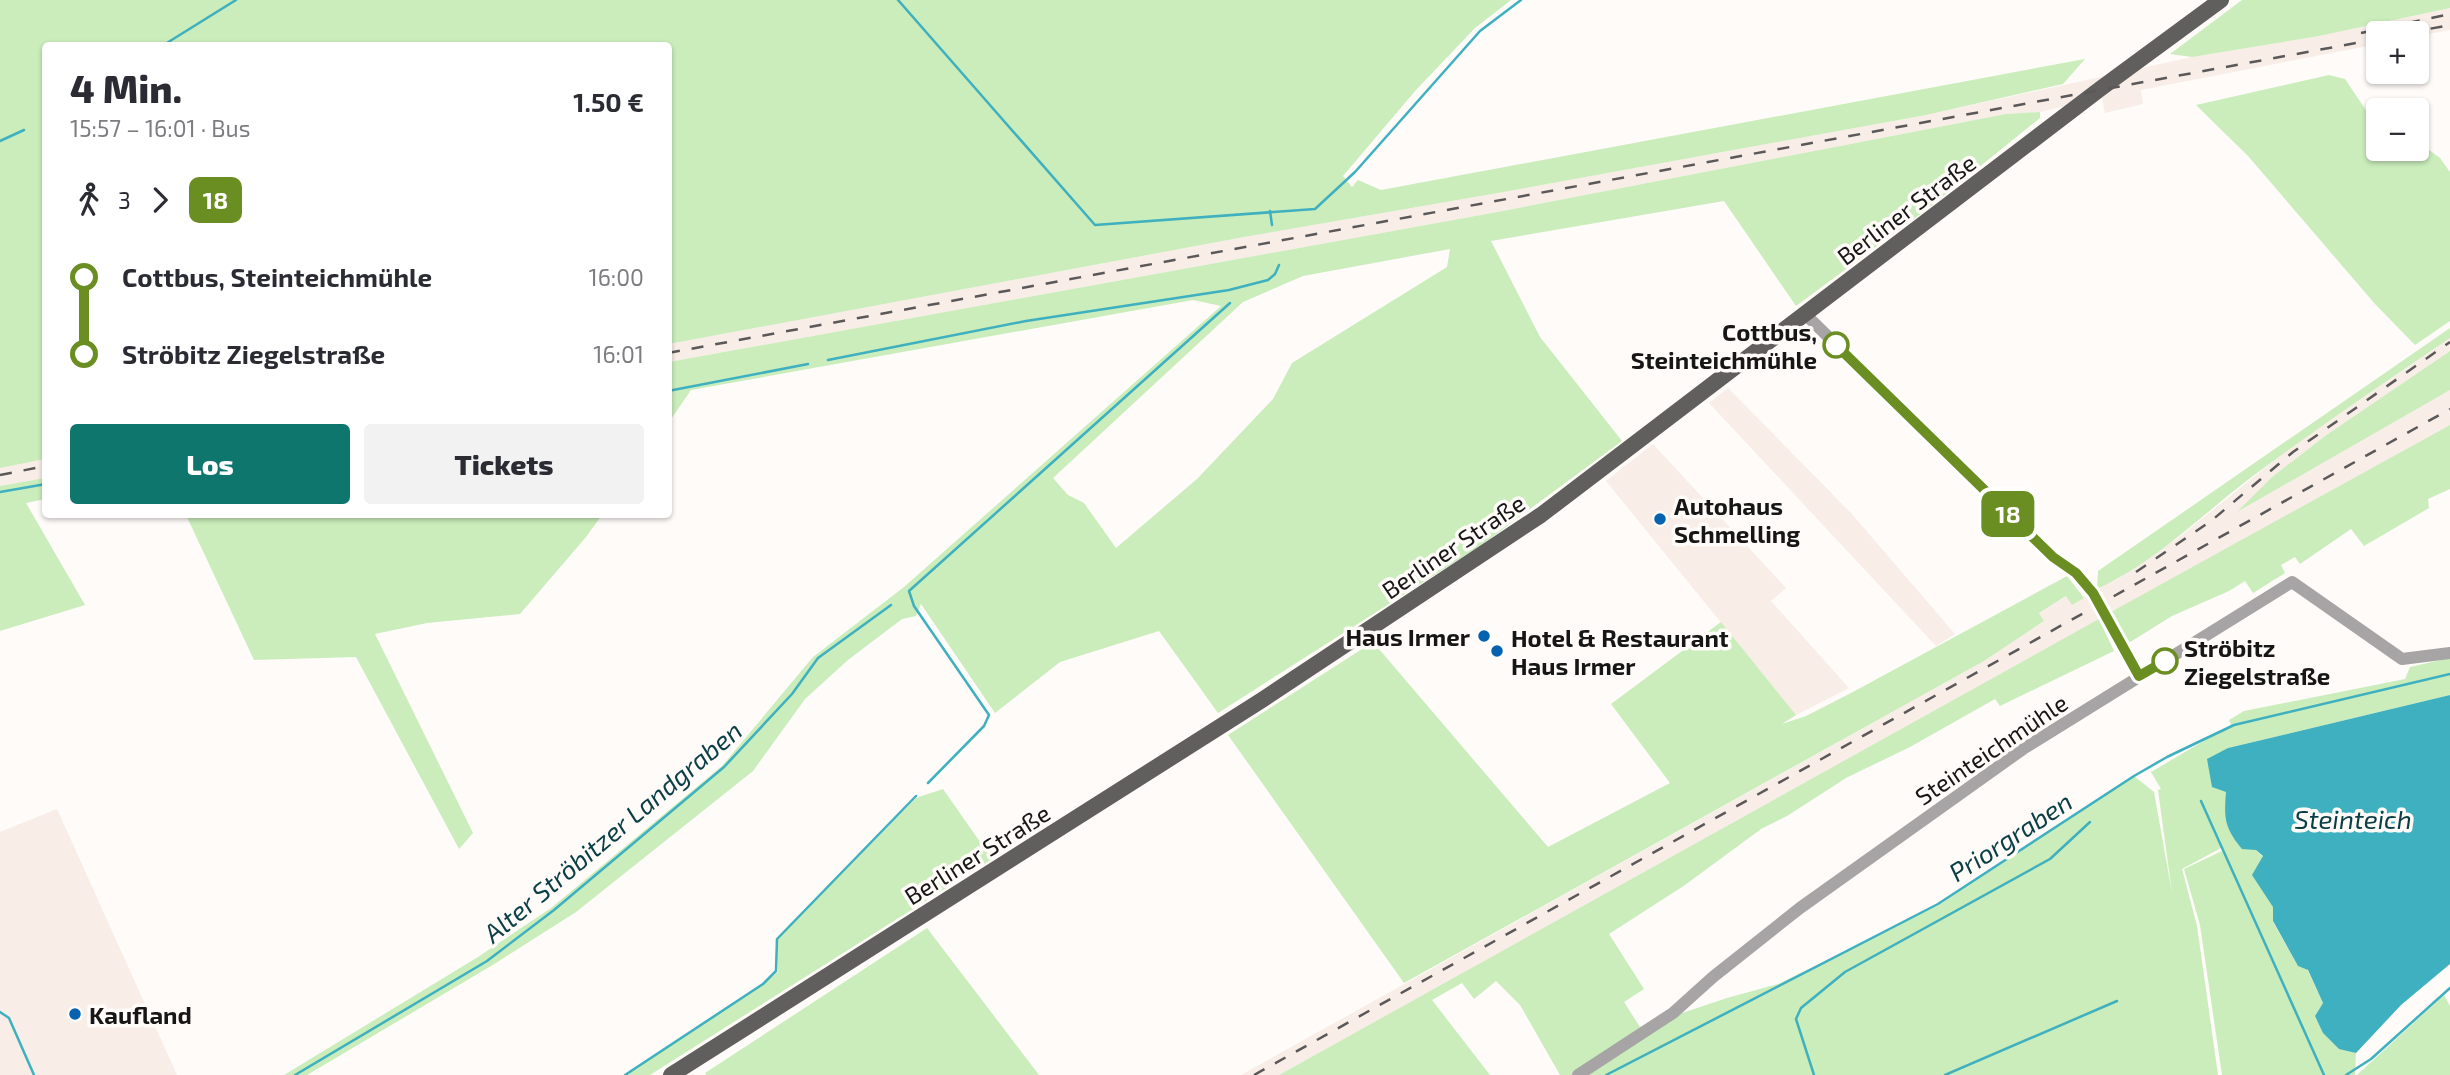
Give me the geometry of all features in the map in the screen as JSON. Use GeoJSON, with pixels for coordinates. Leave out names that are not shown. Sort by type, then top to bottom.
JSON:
{"type":"FeatureCollection","features":[{"type":"Feature","properties":{"kind":"main road","name":"Berliner Straße"},"geometry":{"type":"LineString","coordinates":[[671,1075],[1262,700],[1541,515],[2100,89],[2221,0]]}},
{"type":"Feature","properties":{"kind":"street"},"geometry":{"type":"LineString","coordinates":[[1805,315],[2053,557],[2076,573],[2093,593],[2139,676]]}},
{"type":"Feature","properties":{"kind":"street","name":"Steinteichmühle"},"geometry":{"type":"LineString","coordinates":[[1578,1075],[1673,1013],[1713,977],[1800,908],[2013,756],[2292,582],[2402,659],[2450,653]]}},
{"type":"Feature","properties":{"kind":"shaded area"},"geometry":{"type":"Polygon","coordinates":[[[2450,8],[2450,30],[2429,34],[2429,21],[2389,21],[2450,8]]]}},
{"type":"Feature","properties":{"kind":"shaded area"},"geometry":{"type":"Polygon","coordinates":[[[2366,26],[2366,46],[2141,90],[2143,104],[2105,113],[2102,98],[2040,112],[2006,114],[1492,213],[672,361],[672,343],[1244,237],[1926,115],[2192,57],[2366,26]]]}},
{"type":"Feature","properties":{"kind":"shaded area"},"geometry":{"type":"Polygon","coordinates":[[[2450,338],[2450,351],[2325,436],[2272,477],[2239,511],[2450,390],[2450,425],[1279,1075],[1241,1075],[1984,661],[2043,622],[2039,613],[2067,596],[2072,605],[2118,579],[2182,535],[2287,450],[2450,338]]]}},
{"type":"Feature","properties":{"kind":"shaded area"},"geometry":{"type":"Polygon","coordinates":[[[1728,388],[1851,513],[1955,634],[1936,646],[1709,403],[1728,388]]]}},
{"type":"Feature","properties":{"kind":"shaded area"},"geometry":{"type":"Polygon","coordinates":[[[1653,444],[1786,588],[1771,601],[1849,688],[1796,715],[1606,481],[1653,444]]]}},
{"type":"Feature","properties":{"kind":"shaded area"},"geometry":{"type":"Polygon","coordinates":[[[42,460],[42,479],[0,486],[0,468],[42,460]]]}},
{"type":"Feature","properties":{"kind":"shaded area"},"geometry":{"type":"Polygon","coordinates":[[[57,809],[177,1075],[0,1075],[0,832],[57,809]]]}},
{"type":"Feature","properties":{"kind":"green space"},"geometry":{"type":"Polygon","coordinates":[[[0,0],[1511,0],[1475,28],[1416,90],[1343,176],[1352,187],[1358,180],[1381,190],[2085,59],[2063,84],[1926,115],[1244,237],[672,343],[672,42],[42,42],[42,460],[0,468],[0,0]]]}},
{"type":"Feature","properties":{"kind":"green space"},"geometry":{"type":"Polygon","coordinates":[[[2242,0],[2450,0],[2450,8],[2389,21],[2366,21],[2366,26],[2319,36],[2192,57],[2170,54],[2242,0]]]}},
{"type":"Feature","properties":{"kind":"green space"},"geometry":{"type":"Polygon","coordinates":[[[2329,75],[2345,79],[2366,110],[2366,161],[2429,161],[2429,150],[2440,158],[2450,172],[2450,321],[2415,345],[2375,304],[2248,156],[2196,105],[2329,75]]]}},
{"type":"Feature","properties":{"kind":"green space"},"geometry":{"type":"Polygon","coordinates":[[[2040,112],[2040,118],[1926,210],[1796,306],[1724,201],[1491,241],[1540,337],[1622,441],[1480,546],[1218,713],[1159,631],[1060,662],[995,713],[921,604],[916,616],[902,619],[848,660],[805,699],[753,771],[576,912],[491,966],[307,1075],[284,1075],[478,957],[551,908],[722,766],[813,657],[904,587],[1221,306],[1193,300],[691,390],[672,418],[672,361],[1492,213],[2006,114],[2040,112]],[[1450,249],[1303,276],[1243,302],[1053,478],[1068,495],[1084,503],[1116,548],[1197,479],[1273,399],[1292,363],[1447,267],[1450,249]]]}},
{"type":"Feature","properties":{"kind":"green space"},"geometry":{"type":"Polygon","coordinates":[[[2450,328],[2450,338],[2277,458],[2159,552],[2097,589],[2098,571],[2450,328]]]}},
{"type":"Feature","properties":{"kind":"green space"},"geometry":{"type":"Polygon","coordinates":[[[2450,351],[2450,390],[2237,512],[2272,477],[2325,436],[2450,351]]]}},
{"type":"Feature","properties":{"kind":"green space"},"geometry":{"type":"Polygon","coordinates":[[[2450,425],[2450,489],[2428,499],[2429,508],[2364,546],[2351,529],[2300,564],[2295,557],[2281,565],[2285,573],[2253,593],[2245,581],[2172,616],[2127,644],[2111,612],[2450,425]]]}},
{"type":"Feature","properties":{"kind":"green space"},"geometry":{"type":"Polygon","coordinates":[[[42,479],[42,500],[26,503],[85,605],[0,631],[0,486],[42,479]]]}},
{"type":"Feature","properties":{"kind":"green space"},"geometry":{"type":"Polygon","coordinates":[[[187,518],[600,518],[520,614],[427,623],[375,634],[473,833],[459,849],[356,657],[254,660],[187,518]]]}},
{"type":"Feature","properties":{"kind":"green space"},"geometry":{"type":"Polygon","coordinates":[[[2067,576],[2084,598],[2072,605],[2066,596],[2039,613],[2044,621],[1984,661],[1404,983],[1228,735],[1373,642],[1548,847],[1670,783],[1611,704],[1721,622],[1796,715],[1782,724],[1806,716],[1851,693],[2067,576]]]}},
{"type":"Feature","properties":{"kind":"green space"},"geometry":{"type":"Polygon","coordinates":[[[2099,619],[2114,651],[2000,706],[1995,699],[1910,747],[1846,778],[1787,816],[1761,829],[1685,885],[1609,934],[1644,989],[1624,1002],[1640,1027],[1778,984],[1939,905],[2134,776],[2154,792],[2172,893],[2158,790],[2161,789],[2151,772],[2231,725],[2229,720],[2244,711],[2405,679],[2410,667],[2450,658],[2450,695],[2228,748],[2227,791],[2256,850],[2263,857],[2273,907],[2273,922],[2298,966],[2307,969],[2323,1003],[2315,1016],[2323,1030],[2335,1044],[2356,1053],[2355,1075],[2222,1075],[2200,925],[2184,869],[2222,851],[2221,848],[2182,869],[2197,926],[2218,1075],[1560,1075],[1520,1005],[1496,981],[1474,999],[1462,983],[1432,1000],[1490,1075],[1279,1075],[2099,619]]]}},
{"type":"Feature","properties":{"kind":"green space"},"geometry":{"type":"Polygon","coordinates":[[[943,789],[992,859],[650,1075],[625,1075],[778,972],[777,939],[916,798],[943,789]]]}},
{"type":"Feature","properties":{"kind":"green space"},"geometry":{"type":"Polygon","coordinates":[[[927,928],[1039,1075],[706,1075],[705,1073],[927,928]]]}},
{"type":"Feature","properties":{"kind":"green space"},"geometry":{"type":"Polygon","coordinates":[[[2444,995],[2450,1006],[2450,1075],[2357,1075],[2444,995]]]}},
{"type":"Feature","properties":{"kind":"water","name":"Steinteich"},"geometry":{"type":"Polygon","coordinates":[[[2450,695],[2450,964],[2401,1005],[2356,1053],[2339,1049],[2323,1033],[2315,1016],[2323,1003],[2308,970],[2298,966],[2273,921],[2273,907],[2252,875],[2263,856],[2256,850],[2242,849],[2228,828],[2225,816],[2226,792],[2212,787],[2207,759],[2228,748],[2450,695]]]}},
{"type":"Feature","properties":{"kind":"waterway"},"geometry":{"type":"LineString","coordinates":[[168,42],[236,0]]}},
{"type":"Feature","properties":{"kind":"waterway"},"geometry":{"type":"LineString","coordinates":[[898,0],[1095,225],[1315,209],[1355,172],[1480,31],[1521,0]]}},
{"type":"Feature","properties":{"kind":"waterway"},"geometry":{"type":"LineString","coordinates":[[0,141],[24,130]]}},
{"type":"Feature","properties":{"kind":"waterway"},"geometry":{"type":"LineString","coordinates":[[1270,211],[1272,225]]}},
{"type":"Feature","properties":{"kind":"waterway"},"geometry":{"type":"LineString","coordinates":[[828,360],[1026,321],[1229,290],[1268,280],[1279,265]]}},
{"type":"Feature","properties":{"kind":"waterway"},"geometry":{"type":"LineString","coordinates":[[928,783],[984,726],[989,715],[914,606],[909,591],[1230,303]]}},
{"type":"Feature","properties":{"kind":"waterway"},"geometry":{"type":"LineString","coordinates":[[672,390],[808,364]]}},
{"type":"Feature","properties":{"kind":"waterway"},"geometry":{"type":"LineString","coordinates":[[0,492],[42,485]]}},
{"type":"Feature","properties":{"kind":"waterway","name":"Alter Ströbitzer Landgraben"},"geometry":{"type":"LineString","coordinates":[[295,1075],[487,961],[554,910],[724,767],[792,694],[818,658],[891,605]]}},
{"type":"Feature","properties":{"kind":"waterway","name":"Priorgraben"},"geometry":{"type":"LineString","coordinates":[[1606,1075],[1938,904],[2134,776],[2234,725],[2450,674]]}},
{"type":"Feature","properties":{"kind":"waterway"},"geometry":{"type":"LineString","coordinates":[[625,1075],[763,984],[776,971],[777,939],[916,796]]}},
{"type":"Feature","properties":{"kind":"waterway"},"geometry":{"type":"LineString","coordinates":[[2201,801],[2324,1075]]}},
{"type":"Feature","properties":{"kind":"waterway"},"geometry":{"type":"LineString","coordinates":[[1814,1075],[1796,1019],[1801,1008],[1845,972],[2050,859],[2090,822]]}},
{"type":"Feature","properties":{"kind":"waterway"},"geometry":{"type":"LineString","coordinates":[[2346,1075],[2371,1059],[2450,988]]}},
{"type":"Feature","properties":{"kind":"waterway"},"geometry":{"type":"LineString","coordinates":[[1945,1075],[2117,1001]]}},
{"type":"Feature","properties":{"kind":"waterway","name":"Alter Ströbitzer Landgraben"},"geometry":{"type":"LineString","coordinates":[[0,1012],[9,1018],[34,1075]]}},
{"type":"Feature","properties":{"kind":"railway"},"geometry":{"type":"LineString","coordinates":[[2361,33],[2450,14]]}},
{"type":"Feature","properties":{"kind":"railway"},"geometry":{"type":"LineString","coordinates":[[2429,29],[2450,25]]}},
{"type":"Feature","properties":{"kind":"railway"},"geometry":{"type":"LineString","coordinates":[[672,352],[2366,41]]}},
{"type":"Feature","properties":{"kind":"railway"},"geometry":{"type":"LineString","coordinates":[[2136,572],[2211,521],[2293,452],[2450,342]]}},
{"type":"Feature","properties":{"kind":"railway"},"geometry":{"type":"LineString","coordinates":[[1254,1075],[2450,409]]}},
{"type":"Feature","properties":{"kind":"railway"},"geometry":{"type":"LineString","coordinates":[[0,475],[42,467]]}},
{"type":"Feature","properties":{"kind":"bus line","name":"18"},"geometry":{"type":"LineString","coordinates":[[1836,345],[2053,557],[2076,573],[2093,593],[2139,676],[2165,661]]}},
{"type":"Feature","properties":{"kind":"place","name":"Cottbus, Steinteichmühle"},"geometry":{"type":"Point","coordinates":[1836,345]}},
{"type":"Feature","properties":{"kind":"place","name":"Autohaus Schmelling"},"geometry":{"type":"Point","coordinates":[1660,519]}},
{"type":"Feature","properties":{"kind":"place","name":"Haus Irmer"},"geometry":{"type":"Point","coordinates":[1484,636]}},
{"type":"Feature","properties":{"kind":"place","name":"Hotel & Restaurant Haus Irmer"},"geometry":{"type":"Point","coordinates":[1497,651]}},
{"type":"Feature","properties":{"kind":"place","name":"Ströbitz Ziegelstraße"},"geometry":{"type":"Point","coordinates":[2165,661]}},
{"type":"Feature","properties":{"kind":"place","name":"Kaufland"},"geometry":{"type":"Point","coordinates":[75,1014]}}]}
